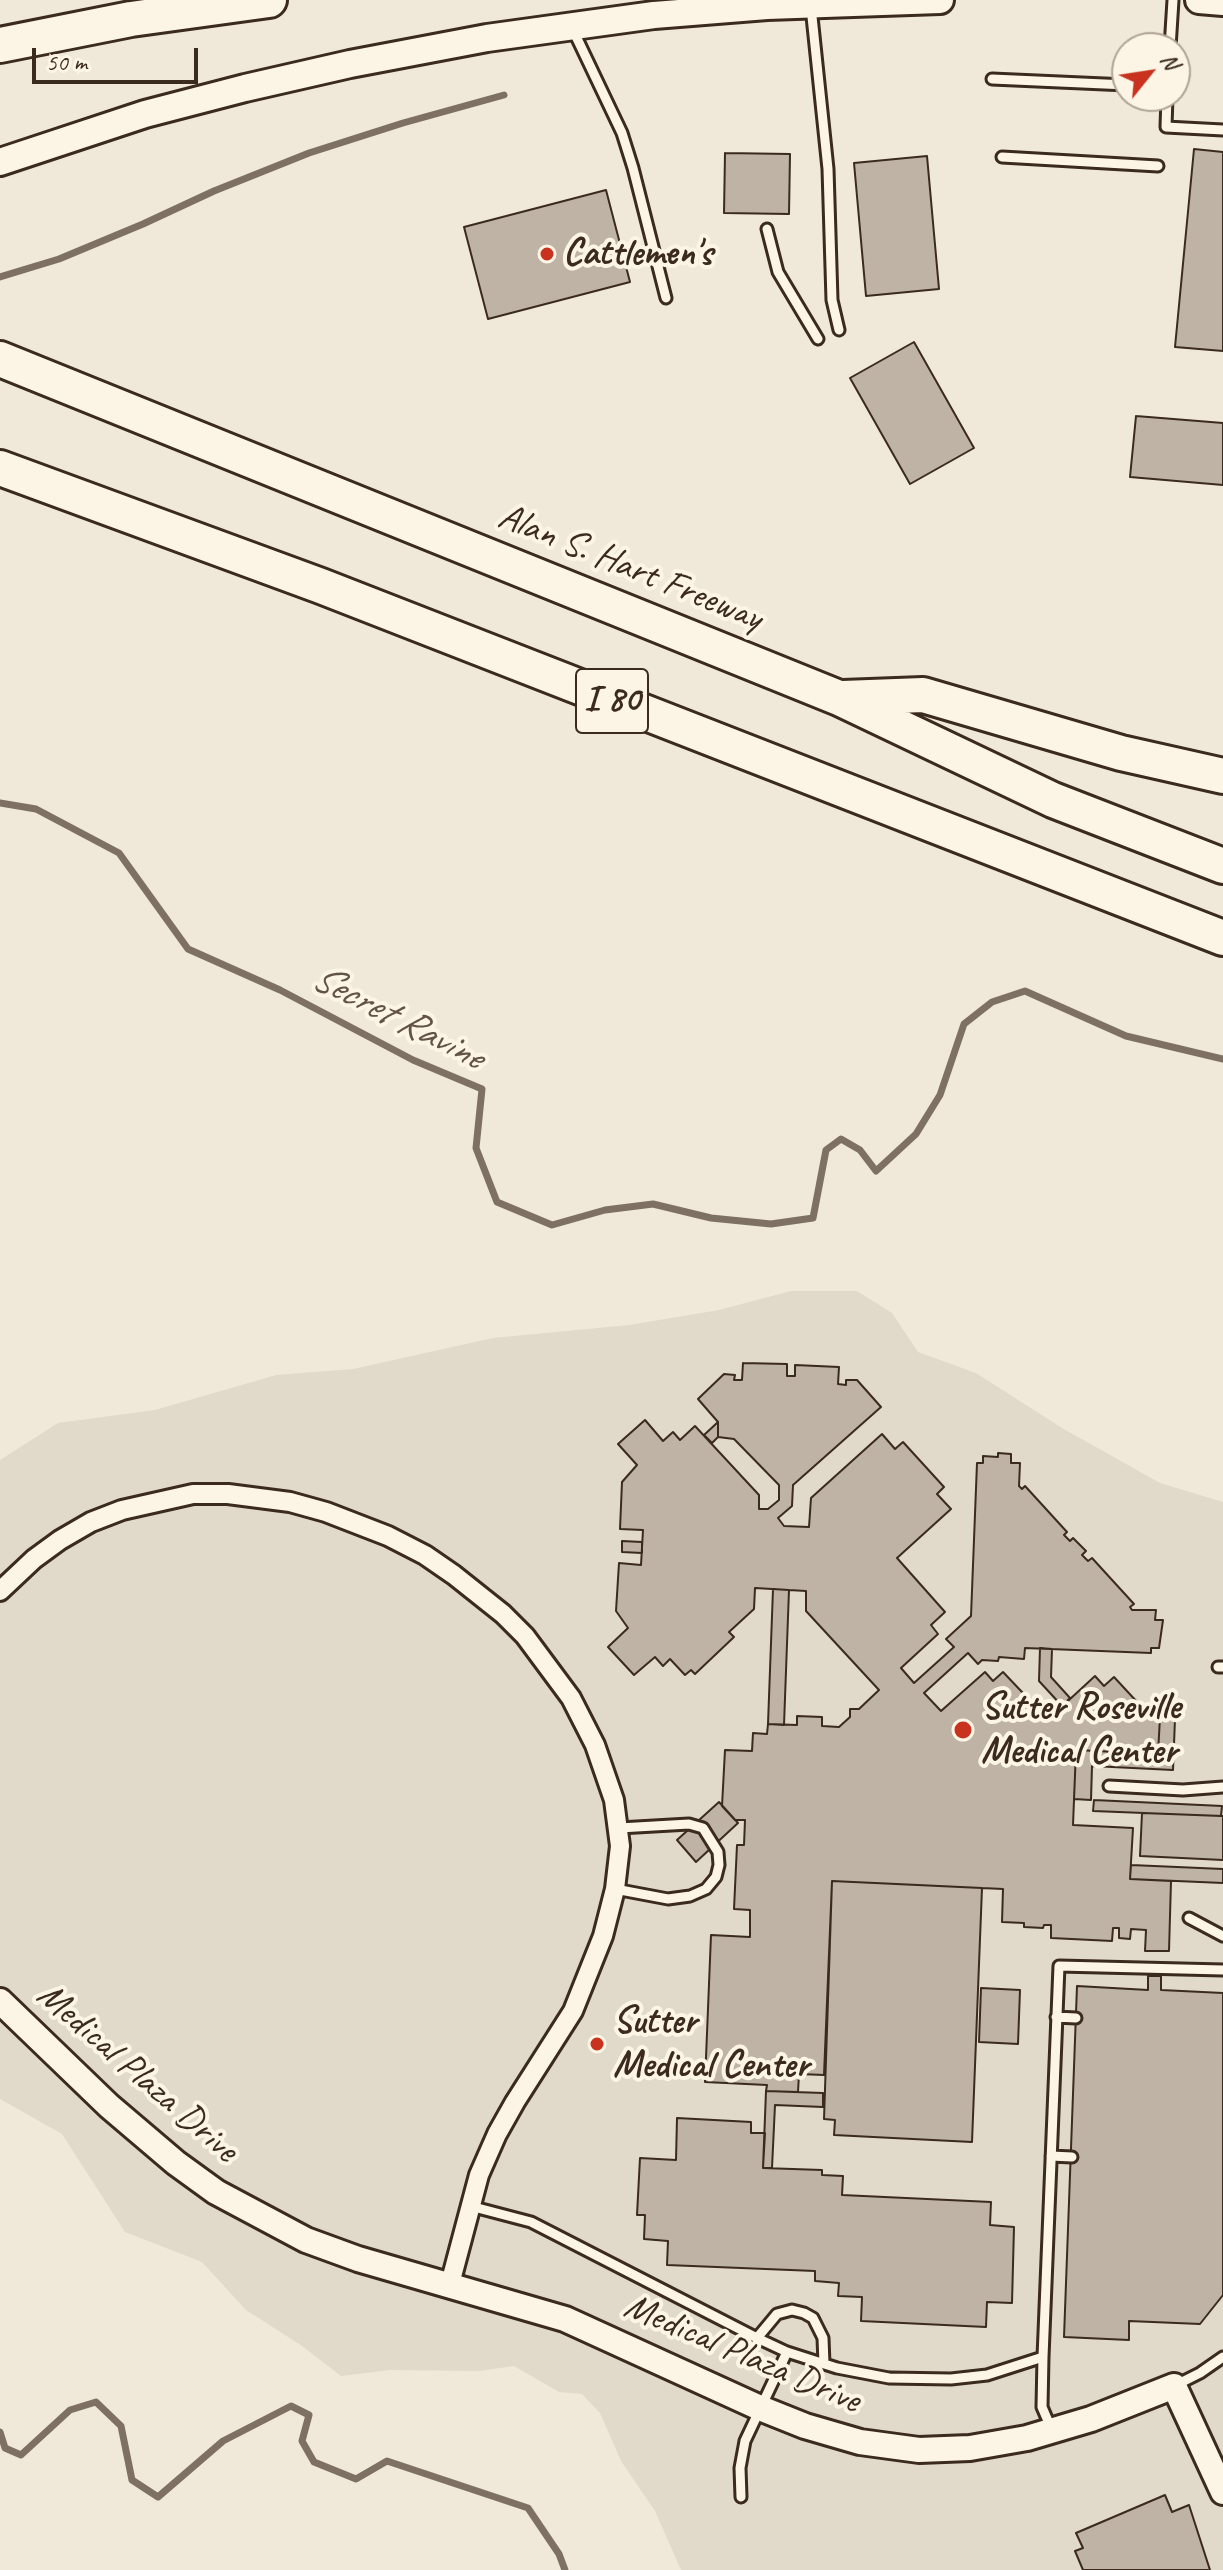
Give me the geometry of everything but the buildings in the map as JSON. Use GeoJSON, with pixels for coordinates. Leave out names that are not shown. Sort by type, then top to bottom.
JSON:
{"type":"FeatureCollection","features":[{"type":"Feature","properties":{"kind":"highway"},"geometry":{"type":"LineString","coordinates":[[0,45],[131,19],[269,0]]}},
{"type":"Feature","properties":{"kind":"highway","name":"Alan S. Hart Freeway"},"geometry":{"type":"LineString","coordinates":[[0,359],[839,698],[1053,800],[1223,866]]}},
{"type":"Feature","properties":{"kind":"highway","name":"I 80"},"geometry":{"type":"LineString","coordinates":[[0,468],[321,586],[1223,938]]}},
{"type":"Feature","properties":{"kind":"highway"},"geometry":{"type":"LineString","coordinates":[[839,698],[923,695],[1121,753],[1223,776]]}},
{"type":"Feature","properties":{"kind":"main road"},"geometry":{"type":"LineString","coordinates":[[0,162],[145,114],[245,88],[487,38],[654,15],[811,4],[940,0]]}},
{"type":"Feature","properties":{"kind":"main road"},"geometry":{"type":"LineString","coordinates":[[1199,0],[1223,2]]}},
{"type":"Feature","properties":{"kind":"street"},"geometry":{"type":"LineString","coordinates":[[0,1591],[34,1559],[91,1522],[156,1501],[193,1494],[228,1494],[290,1502],[360,1524],[425,1555],[454,1575],[503,1614],[534,1646],[571,1698],[610,1782],[620,1846],[615,1889],[603,1936],[573,2011],[497,2134],[479,2175],[450,2284]]}},
{"type":"Feature","properties":{"kind":"street","name":"Medical Plaza Drive"},"geometry":{"type":"LineString","coordinates":[[0,2001],[138,2133],[216,2192],[282,2229],[328,2249],[565,2319],[805,2426],[860,2442],[919,2450],[970,2448],[1053,2431],[1174,2386]]}},
{"type":"Feature","properties":{"kind":"street"},"geometry":{"type":"LineString","coordinates":[[1174,2386],[1223,2492]]}},
{"type":"Feature","properties":{"kind":"lane"},"geometry":{"type":"LineString","coordinates":[[1171,32],[1173,0]]}},
{"type":"Feature","properties":{"kind":"lane"},"geometry":{"type":"LineString","coordinates":[[811,4],[828,169],[832,300],[839,330]]}},
{"type":"Feature","properties":{"kind":"lane"},"geometry":{"type":"LineString","coordinates":[[571,26],[622,133],[666,298]]}},
{"type":"Feature","properties":{"kind":"lane"},"geometry":{"type":"LineString","coordinates":[[992,79],[1111,84]]}},
{"type":"Feature","properties":{"kind":"lane"},"geometry":{"type":"LineString","coordinates":[[1166,112],[1166,127],[1223,130]]}},
{"type":"Feature","properties":{"kind":"lane"},"geometry":{"type":"LineString","coordinates":[[1002,157],[1158,166]]}},
{"type":"Feature","properties":{"kind":"lane"},"geometry":{"type":"LineString","coordinates":[[767,229],[778,272],[818,339]]}},
{"type":"Feature","properties":{"kind":"lane"},"geometry":{"type":"LineString","coordinates":[[1109,1786],[1183,1790],[1223,1787]]}},
{"type":"Feature","properties":{"kind":"lane"},"geometry":{"type":"LineString","coordinates":[[615,1889],[668,1899],[690,1896],[706,1889],[716,1877],[718,1852],[703,1828],[689,1824],[619,1828]]}},
{"type":"Feature","properties":{"kind":"lane"},"geometry":{"type":"LineString","coordinates":[[1189,1918],[1223,1936]]}},
{"type":"Feature","properties":{"kind":"lane"},"geometry":{"type":"LineString","coordinates":[[1053,2431],[1042,2407],[1059,1966],[1223,1970]]}},
{"type":"Feature","properties":{"kind":"lane"},"geometry":{"type":"LineString","coordinates":[[1056,2017],[1076,2018]]}},
{"type":"Feature","properties":{"kind":"lane"},"geometry":{"type":"LineString","coordinates":[[1051,2156],[1072,2157]]}},
{"type":"Feature","properties":{"kind":"lane"},"geometry":{"type":"LineString","coordinates":[[470,2206],[531,2222],[787,2352],[860,2374],[921,2381],[987,2375],[1043,2357]]}},
{"type":"Feature","properties":{"kind":"lane"},"geometry":{"type":"LineString","coordinates":[[757,2338],[777,2314],[792,2310],[804,2313],[813,2318],[823,2338],[824,2364]]}},
{"type":"Feature","properties":{"kind":"lane"},"geometry":{"type":"LineString","coordinates":[[741,2497],[740,2468],[745,2441],[787,2352]]}},
{"type":"Feature","properties":{"kind":"lane"},"geometry":{"type":"LineString","coordinates":[[1174,2386],[1223,2357]]}},
{"type":"Feature","properties":{"kind":"shaded area"},"geometry":{"type":"Polygon","coordinates":[[[791,1291],[857,1291],[892,1313],[918,1352],[976,1373],[1062,1428],[1160,1483],[1223,1502],[1223,2570],[681,2570],[655,2511],[621,2461],[600,2413],[582,2394],[559,2392],[514,2366],[479,2371],[390,2370],[341,2376],[246,2310],[202,2262],[125,2232],[62,2134],[0,2099],[0,1460],[58,1423],[155,1410],[276,1375],[353,1369],[493,1338],[629,1325],[719,1310],[791,1291]]]}},
{"type":"Feature","properties":{"kind":"waterway"},"geometry":{"type":"LineString","coordinates":[[0,277],[59,259],[309,153],[504,95]]}},
{"type":"Feature","properties":{"kind":"waterway","name":"Secret Ravine"},"geometry":{"type":"LineString","coordinates":[[0,803],[36,809],[119,853],[188,949],[280,990],[413,1060],[482,1089],[476,1148],[497,1202],[552,1225],[605,1210],[653,1204],[711,1218],[771,1224],[813,1218],[826,1150],[841,1139],[860,1150],[876,1171],[916,1134],[940,1095],[964,1024],[992,1002],[1025,991],[1126,1036],[1223,1059]]}},
{"type":"Feature","properties":{"kind":"waterway"},"geometry":{"type":"LineString","coordinates":[[0,2432],[5,2448],[21,2455],[70,2410],[96,2402],[121,2426],[132,2480],[158,2497],[223,2441],[291,2406],[309,2415],[302,2441],[314,2462],[356,2479],[387,2461],[528,2508],[559,2554],[565,2570]]}},
{"type":"Feature","properties":{"kind":"place","name":"Cattlemen's"},"geometry":{"type":"Point","coordinates":[547,254]}},
{"type":"Feature","properties":{"kind":"place","name":"Sutter Roseville Medical Center"},"geometry":{"type":"Point","coordinates":[963,1730]}},
{"type":"Feature","properties":{"kind":"place","name":"Sutter Medical Center"},"geometry":{"type":"Point","coordinates":[597,2044]}}]}
